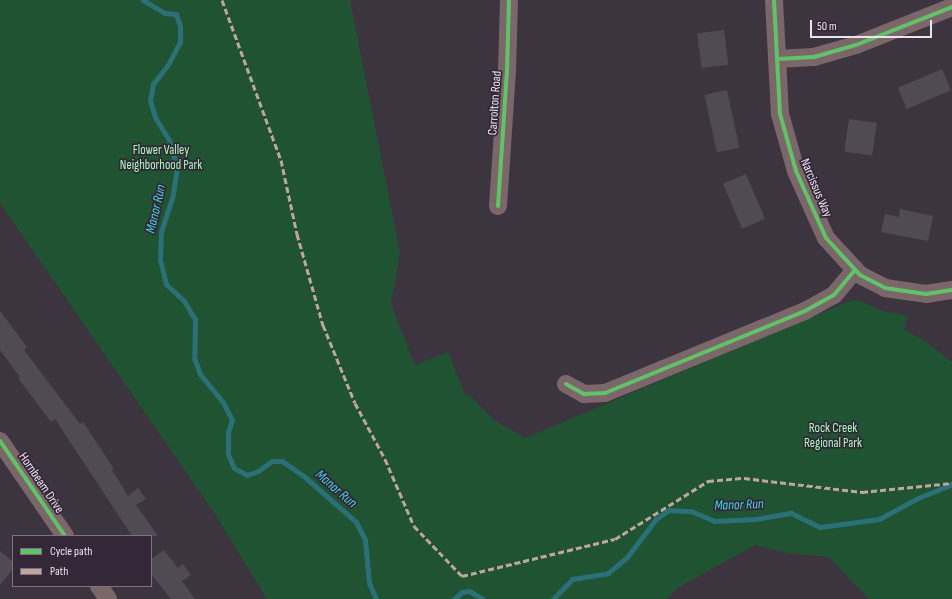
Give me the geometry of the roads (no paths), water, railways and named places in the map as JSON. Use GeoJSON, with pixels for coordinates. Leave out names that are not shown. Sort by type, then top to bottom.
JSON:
{"type":"FeatureCollection","features":[{"type":"Feature","properties":{"kind":"street","name":"Carrolton Road"},"geometry":{"type":"LineString","coordinates":[[498,206],[507,70],[509,0]]}},
{"type":"Feature","properties":{"kind":"street","name":"Narcissus Way"},"geometry":{"type":"LineString","coordinates":[[774,0],[780,114],[796,170],[826,238],[855,270],[885,288],[926,294],[952,290]]}},
{"type":"Feature","properties":{"kind":"street"},"geometry":{"type":"LineString","coordinates":[[777,59],[814,57],[856,45],[952,7]]}},
{"type":"Feature","properties":{"kind":"street"},"geometry":{"type":"LineString","coordinates":[[566,384],[584,394],[605,393],[805,311],[834,295],[855,270]]}},
{"type":"Feature","properties":{"kind":"street","name":"Hornbeam Drive"},"geometry":{"type":"LineString","coordinates":[[0,440],[64,535]]}},
{"type":"Feature","properties":{"kind":"street"},"geometry":{"type":"LineString","coordinates":[[100,587],[108,599]]}},
{"type":"Feature","properties":{"kind":"waterway","name":"Manor Run"},"geometry":{"type":"LineString","coordinates":[[143,0],[165,13],[176,14],[180,26],[180,42],[167,66],[153,84],[150,101],[156,119],[169,140],[177,168],[172,198],[161,231],[160,260],[166,284],[184,301],[195,319],[194,358],[200,374],[224,404],[232,420],[228,432],[228,454],[234,468],[247,475],[258,471],[272,461],[282,461],[306,478],[356,522],[365,540],[369,583],[376,599]]}},
{"type":"Feature","properties":{"kind":"waterway","name":"Manor Run"},"geometry":{"type":"LineString","coordinates":[[553,599],[572,579],[608,573],[627,557],[656,519],[669,510],[691,511],[714,521],[756,519],[791,513],[820,527],[879,519],[918,498],[952,484]]}},
{"type":"Feature","properties":{"kind":"waterway","name":"Manor Run"},"geometry":{"type":"LineString","coordinates":[[454,599],[462,592],[469,591],[483,599]]}},
{"type":"Feature","properties":{"kind":"park label","name":"Flower Valley Neighborhood Park"},"geometry":{"type":"Point","coordinates":[161,158]}},
{"type":"Feature","properties":{"kind":"park label","name":"Rock Creek Regional Park"},"geometry":{"type":"Point","coordinates":[833,436]}}]}
